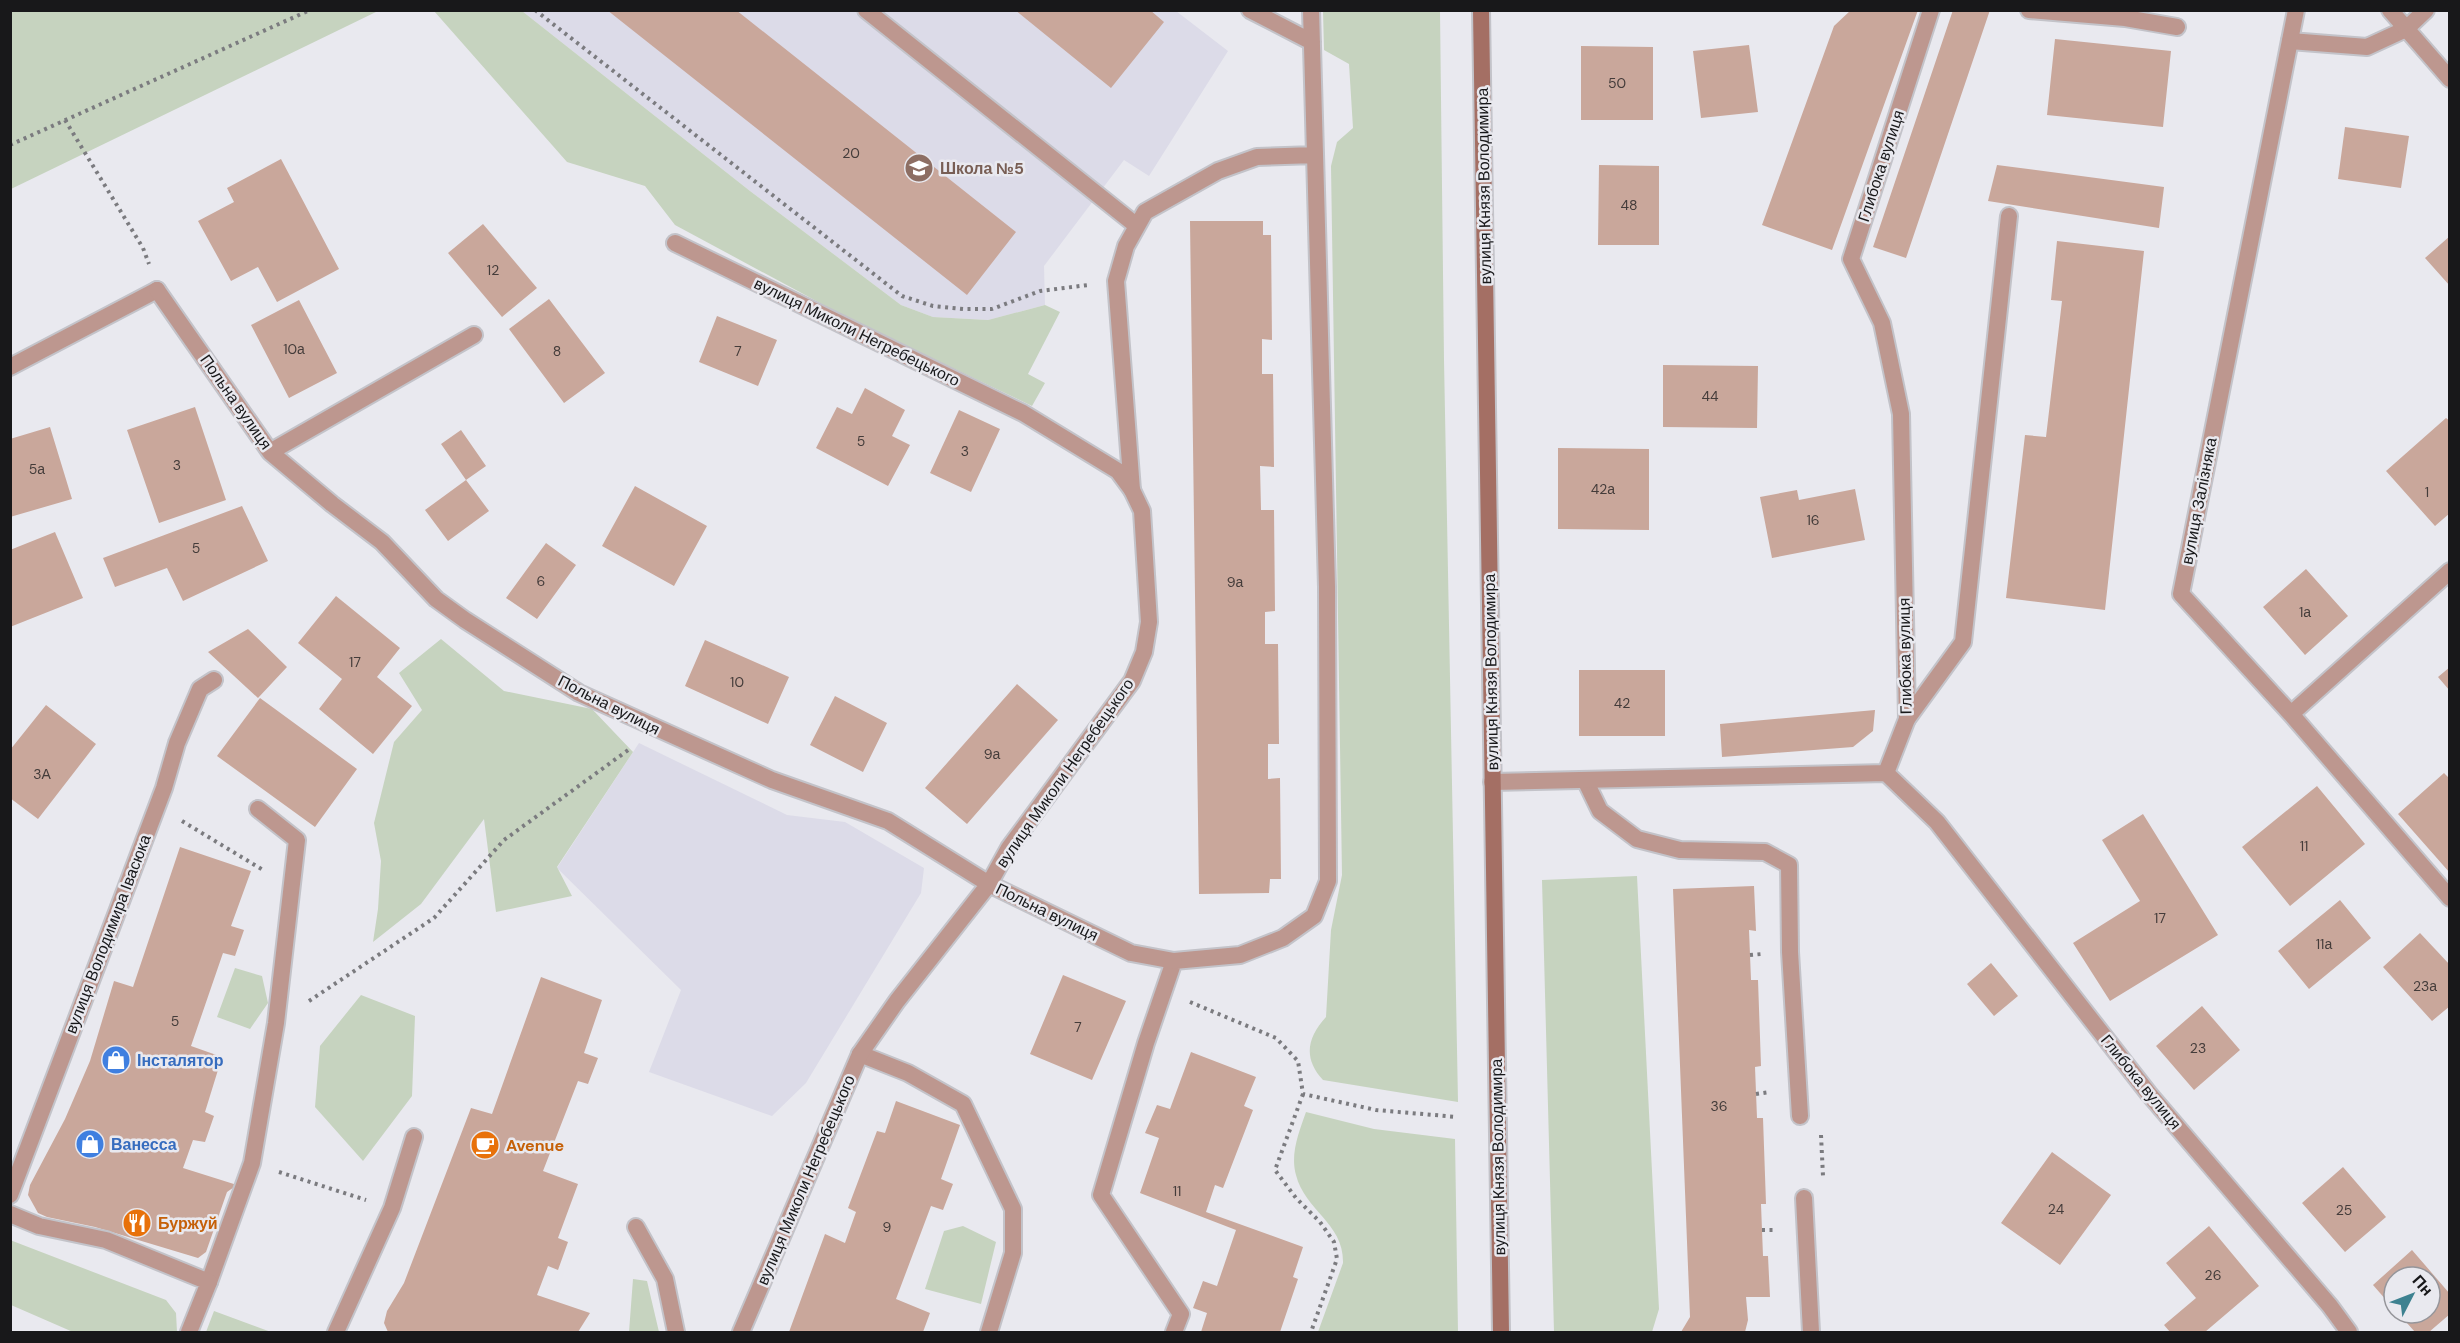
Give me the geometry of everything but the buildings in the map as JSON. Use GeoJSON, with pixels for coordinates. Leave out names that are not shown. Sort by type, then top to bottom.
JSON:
{"type":"FeatureCollection","features":[{"type":"Feature","properties":{"kind":"main road","name":"вулиця Князя Володимира"},"geometry":{"type":"LineString","coordinates":[[1481,10],[1501,1332]]}},
{"type":"Feature","properties":{"kind":"street"},"geometry":{"type":"LineString","coordinates":[[866,10],[1137,226]]}},
{"type":"Feature","properties":{"kind":"street"},"geometry":{"type":"LineString","coordinates":[[1250,10],[1312,42]]}},
{"type":"Feature","properties":{"kind":"street","name":"Польна вулиця"},"geometry":{"type":"LineString","coordinates":[[157,290],[270,452],[382,542],[436,599],[579,693],[772,780],[888,821],[989,884],[1131,953],[1174,961],[1240,955],[1283,938],[1314,916],[1328,881],[1327,587],[1311,10]]}},
{"type":"Feature","properties":{"kind":"street","name":"Глибока вулиця"},"geometry":{"type":"LineString","coordinates":[[1931,10],[1851,259],[1882,323],[1901,414],[1907,719],[1887,773],[1937,822],[2149,1094],[2330,1306],[2349,1332]]}},
{"type":"Feature","properties":{"kind":"street"},"geometry":{"type":"LineString","coordinates":[[2029,10],[2126,14],[2177,27]]}},
{"type":"Feature","properties":{"kind":"street","name":"вулиця Залізняка"},"geometry":{"type":"LineString","coordinates":[[2295,10],[2181,594],[2291,714],[2450,898]]}},
{"type":"Feature","properties":{"kind":"street"},"geometry":{"type":"LineString","coordinates":[[2390,10],[2450,79]]}},
{"type":"Feature","properties":{"kind":"street"},"geometry":{"type":"LineString","coordinates":[[2290,41],[2367,47],[2406,29],[2426,10]]}},
{"type":"Feature","properties":{"kind":"street"},"geometry":{"type":"LineString","coordinates":[[1132,490],[1116,281],[1126,246],[1145,212],[1218,171],[1257,157],[1315,155]]}},
{"type":"Feature","properties":{"kind":"street"},"geometry":{"type":"LineString","coordinates":[[1907,719],[1963,642],[2009,216]]}},
{"type":"Feature","properties":{"kind":"street","name":"вулиця Миколи Негребецького"},"geometry":{"type":"LineString","coordinates":[[675,243],[1023,413],[1118,471],[1132,490],[1142,511],[1149,622],[1144,652],[1132,681],[1009,848],[989,884],[897,1001],[860,1054],[741,1332]]}},
{"type":"Feature","properties":{"kind":"street"},"geometry":{"type":"LineString","coordinates":[[10,367],[157,290]]}},
{"type":"Feature","properties":{"kind":"street"},"geometry":{"type":"LineString","coordinates":[[270,452],[474,335]]}},
{"type":"Feature","properties":{"kind":"street"},"geometry":{"type":"LineString","coordinates":[[2291,714],[2450,572]]}},
{"type":"Feature","properties":{"kind":"street","name":"вулиця Володимира Івасюка"},"geometry":{"type":"LineString","coordinates":[[10,1195],[157,806],[177,743],[200,689],[214,680]]}},
{"type":"Feature","properties":{"kind":"street"},"geometry":{"type":"LineString","coordinates":[[1492,782],[1887,773]]}},
{"type":"Feature","properties":{"kind":"street"},"geometry":{"type":"LineString","coordinates":[[1585,780],[1600,811],[1637,839],[1680,850],[1765,852],[1789,865],[1790,952],[1800,1116]]}},
{"type":"Feature","properties":{"kind":"street"},"geometry":{"type":"LineString","coordinates":[[189,1332],[252,1163],[276,1023],[297,840],[258,809]]}},
{"type":"Feature","properties":{"kind":"street"},"geometry":{"type":"LineString","coordinates":[[1174,961],[1146,1043],[1101,1195],[1180,1314],[1174,1332]]}},
{"type":"Feature","properties":{"kind":"street"},"geometry":{"type":"LineString","coordinates":[[860,1054],[908,1073],[963,1104],[1013,1209],[1013,1253],[989,1332]]}},
{"type":"Feature","properties":{"kind":"street"},"geometry":{"type":"LineString","coordinates":[[336,1332],[392,1209],[414,1137]]}},
{"type":"Feature","properties":{"kind":"street"},"geometry":{"type":"LineString","coordinates":[[1804,1198],[1812,1332]]}},
{"type":"Feature","properties":{"kind":"street"},"geometry":{"type":"LineString","coordinates":[[10,1214],[39,1226],[106,1239],[209,1281]]}},
{"type":"Feature","properties":{"kind":"street"},"geometry":{"type":"LineString","coordinates":[[636,1227],[665,1279],[676,1332]]}},
{"type":"Feature","properties":{"kind":"path"},"geometry":{"type":"LineString","coordinates":[[10,145],[310,10]]}},
{"type":"Feature","properties":{"kind":"path"},"geometry":{"type":"LineString","coordinates":[[535,10],[902,296],[933,306],[992,309],[1040,291],[1116,281]]}},
{"type":"Feature","properties":{"kind":"path"},"geometry":{"type":"LineString","coordinates":[[65,120],[143,248],[157,290]]}},
{"type":"Feature","properties":{"kind":"path"},"geometry":{"type":"LineString","coordinates":[[276,1023],[434,918],[504,840],[657,730]]}},
{"type":"Feature","properties":{"kind":"path"},"geometry":{"type":"LineString","coordinates":[[157,806],[292,887]]}},
{"type":"Feature","properties":{"kind":"path"},"geometry":{"type":"LineString","coordinates":[[1174,961],[1185,1000],[1276,1038],[1298,1061],[1303,1094],[1275,1170],[1296,1198],[1320,1222],[1334,1242],[1337,1259],[1311,1332]]}},
{"type":"Feature","properties":{"kind":"path"},"geometry":{"type":"LineString","coordinates":[[1303,1094],[1376,1110],[1457,1117]]}},
{"type":"Feature","properties":{"kind":"path"},"geometry":{"type":"LineString","coordinates":[[1800,1116],[1820,1116],[1824,1197],[1804,1198]]}},
{"type":"Feature","properties":{"kind":"path"},"geometry":{"type":"LineString","coordinates":[[252,1163],[392,1209]]}},
{"type":"Feature","properties":{"kind":"shaded area","name":"Школа №5"},"geometry":{"type":"Polygon","coordinates":[[[522,11],[1176,11],[1228,51],[1149,176],[1124,160],[1044,266],[1045,305],[988,320],[933,317],[901,305],[750,191],[522,11]]]}},
{"type":"Feature","properties":{"kind":"shaded area"},"geometry":{"type":"Polygon","coordinates":[[[639,743],[787,815],[845,822],[924,868],[921,893],[806,1083],[772,1116],[649,1072],[681,990],[557,868],[639,743]]]}},
{"type":"Feature","properties":{"kind":"green space"},"geometry":{"type":"Polygon","coordinates":[[[11,10],[378,10],[378,11],[11,189],[11,10]]]}},
{"type":"Feature","properties":{"kind":"green space"},"geometry":{"type":"Polygon","coordinates":[[[434,11],[522,11],[750,191],[901,305],[933,317],[988,320],[1045,305],[1060,312],[1028,374],[1045,383],[1032,406],[846,317],[675,225],[645,186],[567,162],[434,11]]]}},
{"type":"Feature","properties":{"kind":"green space"},"geometry":{"type":"Polygon","coordinates":[[[1323,11],[1440,11],[1458,1102],[1323,1080],[1312,1064],[1310,1056],[1311,1040],[1326,1017],[1331,930],[1342,875],[1331,166],[1337,142],[1353,128],[1349,64],[1324,50],[1323,11]]]}},
{"type":"Feature","properties":{"kind":"green space"},"geometry":{"type":"Polygon","coordinates":[[[441,639],[504,691],[592,709],[633,752],[557,867],[572,896],[496,912],[484,819],[421,904],[373,942],[381,861],[374,823],[394,742],[422,710],[399,673],[441,639]]]}},
{"type":"Feature","properties":{"kind":"green space"},"geometry":{"type":"Polygon","coordinates":[[[1637,876],[1659,1309],[1652,1332],[1554,1332],[1542,880],[1637,876]]]}},
{"type":"Feature","properties":{"kind":"green space"},"geometry":{"type":"Polygon","coordinates":[[[235,968],[262,976],[268,1003],[250,1029],[217,1017],[235,968]]]}},
{"type":"Feature","properties":{"kind":"green space"},"geometry":{"type":"Polygon","coordinates":[[[361,995],[415,1016],[412,1096],[363,1161],[315,1107],[320,1046],[361,995]]]}},
{"type":"Feature","properties":{"kind":"green space"},"geometry":{"type":"Polygon","coordinates":[[[1306,1112],[1374,1129],[1455,1139],[1458,1332],[1318,1332],[1343,1263],[1342,1249],[1337,1237],[1307,1198],[1294,1167],[1298,1135],[1306,1112]]]}},
{"type":"Feature","properties":{"kind":"green space"},"geometry":{"type":"Polygon","coordinates":[[[963,1226],[996,1242],[981,1304],[925,1289],[944,1231],[963,1226]]]}},
{"type":"Feature","properties":{"kind":"green space"},"geometry":{"type":"Polygon","coordinates":[[[10,1240],[166,1300],[176,1313],[177,1332],[73,1332],[11,1305],[10,1240]]]}},
{"type":"Feature","properties":{"kind":"green space"},"geometry":{"type":"Polygon","coordinates":[[[633,1279],[647,1281],[659,1332],[629,1332],[633,1279]]]}},
{"type":"Feature","properties":{"kind":"green space"},"geometry":{"type":"Polygon","coordinates":[[[214,1311],[271,1332],[206,1332],[214,1311]]]}},
{"type":"Feature","properties":{"kind":"place","name":"Школа №5"},"geometry":{"type":"Point","coordinates":[919,168]}},
{"type":"Feature","properties":{"kind":"place","name":"Інсталятор"},"geometry":{"type":"Point","coordinates":[116,1060]}},
{"type":"Feature","properties":{"kind":"place","name":"Ванесса"},"geometry":{"type":"Point","coordinates":[90,1144]}},
{"type":"Feature","properties":{"kind":"place","name":"Avenue"},"geometry":{"type":"Point","coordinates":[485,1145]}},
{"type":"Feature","properties":{"kind":"place","name":"Буржуй"},"geometry":{"type":"Point","coordinates":[137,1223]}}]}
